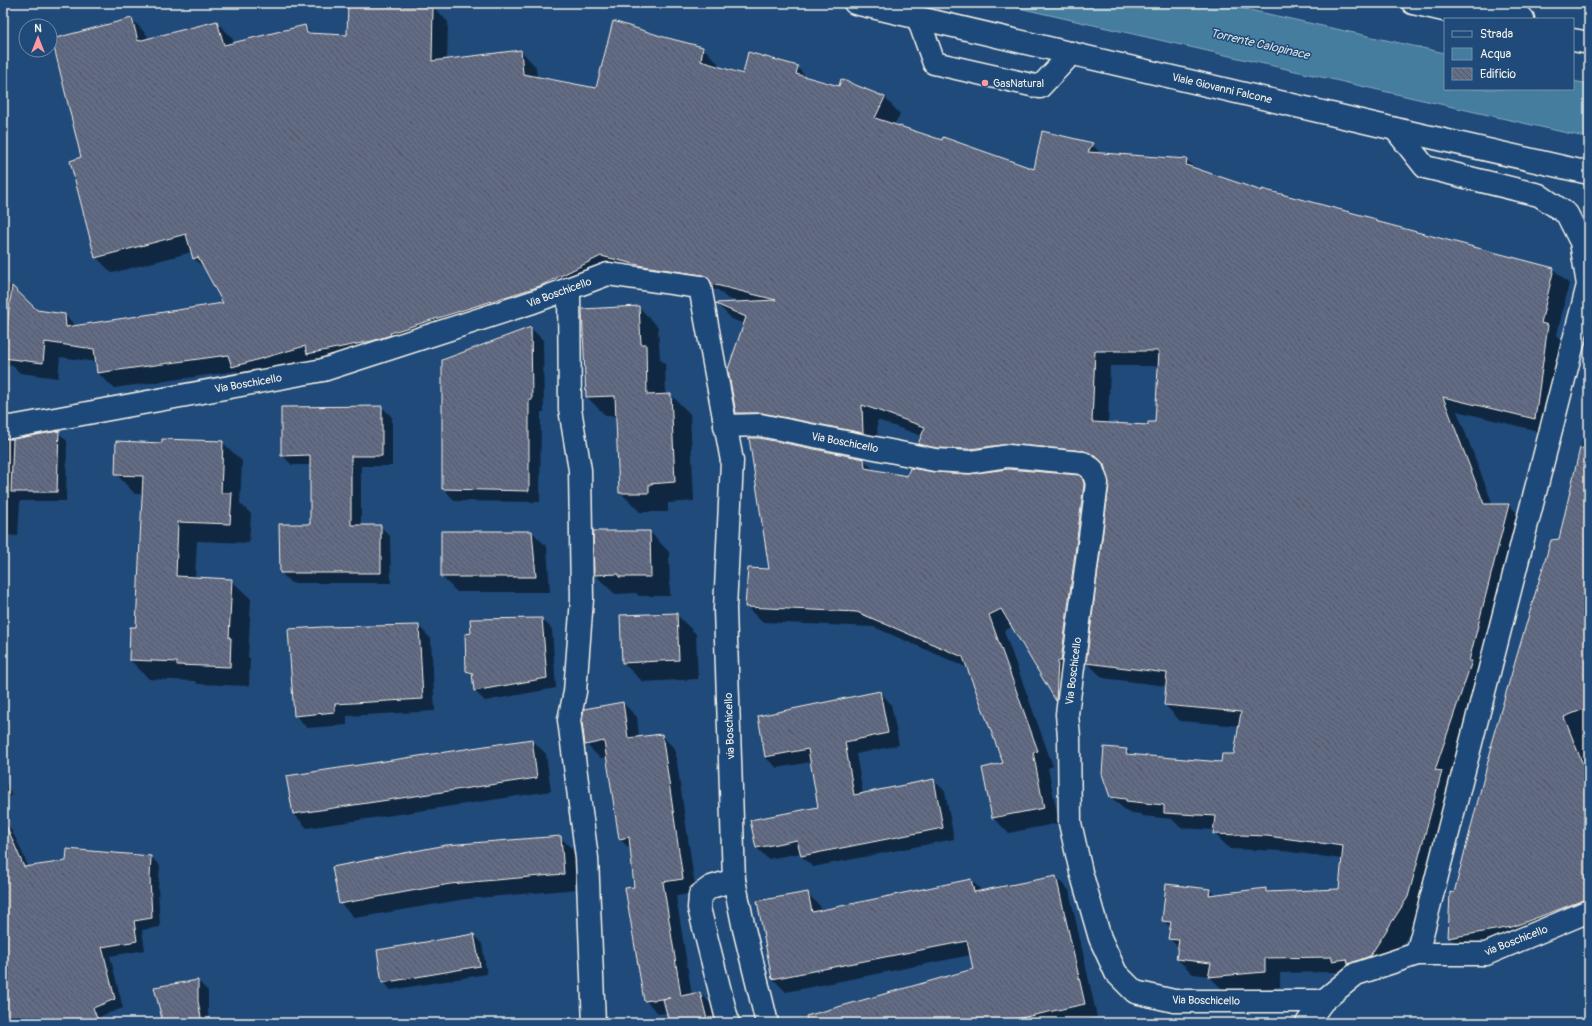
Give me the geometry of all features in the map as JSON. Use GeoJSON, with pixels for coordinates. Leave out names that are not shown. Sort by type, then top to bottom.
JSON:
{"type":"FeatureCollection","features":[{"type":"Feature","properties":{"kind":"street","name":"Viale Giovanni Falcone"},"geometry":{"type":"LineString","coordinates":[[855,3],[1395,129],[1589,172]]}},
{"type":"Feature","properties":{"kind":"street"},"geometry":{"type":"LineString","coordinates":[[1413,3],[1479,18]]}},
{"type":"Feature","properties":{"kind":"street"},"geometry":{"type":"LineString","coordinates":[[1490,3],[1521,18]]}},
{"type":"Feature","properties":{"kind":"street"},"geometry":{"type":"LineString","coordinates":[[918,18],[934,63],[1040,87],[1072,53]]}},
{"type":"Feature","properties":{"kind":"street"},"geometry":{"type":"LineString","coordinates":[[1574,40],[1589,43]]}},
{"type":"Feature","properties":{"kind":"street"},"geometry":{"type":"LineString","coordinates":[[1395,129],[1425,167],[1539,195],[1567,214],[1581,242],[1589,284],[1417,954]]}},
{"type":"Feature","properties":{"kind":"street","name":"Via Boschicello"},"geometry":{"type":"LineString","coordinates":[[3,426],[11,427],[323,370],[568,289],[608,274],[700,287],[725,426],[760,425],[935,460],[970,462],[1008,456],[1083,463],[1092,469],[1097,483],[1067,714],[1069,737],[1070,823],[1081,872],[1100,938],[1116,973],[1135,992],[1174,1001],[1323,1001]]}},
{"type":"Feature","properties":{"kind":"street"},"geometry":{"type":"LineString","coordinates":[[568,289],[570,409],[580,470],[582,599],[575,692],[568,720],[587,858],[594,1023]]}},
{"type":"Feature","properties":{"kind":"street","name":"via Boschicello"},"geometry":{"type":"LineString","coordinates":[[725,426],[732,461],[725,609],[734,880],[744,929],[767,1023]]}},
{"type":"Feature","properties":{"kind":"street"},"geometry":{"type":"LineString","coordinates":[[728,1023],[699,908],[700,895],[711,887],[734,880]]}},
{"type":"Feature","properties":{"kind":"street","name":"via Boschicello"},"geometry":{"type":"LineString","coordinates":[[1307,1023],[1323,1001],[1356,974],[1417,954],[1486,954],[1589,911]]}},
{"type":"Feature","properties":{"kind":"water","name":"Torrente Calopinace"},"geometry":{"type":"Polygon","coordinates":[[[997,3],[1218,3],[1444,53],[1444,90],[1574,90],[1574,81],[1589,84],[1589,138],[997,3]]]}},
{"type":"Feature","properties":{"kind":"building"},"geometry":{"type":"Polygon","coordinates":[[[348,4],[433,6],[432,61],[521,50],[523,74],[596,88],[613,21],[664,37],[703,47],[701,61],[743,74],[748,52],[798,66],[796,74],[839,86],[841,79],[885,97],[875,118],[942,140],[943,137],[1034,169],[1042,131],[1093,143],[1088,152],[1187,159],[1186,165],[1262,191],[1262,189],[1376,219],[1375,221],[1554,268],[1541,323],[1548,325],[1535,419],[1443,397],[1484,504],[1509,504],[1469,661],[1472,661],[1435,770],[1442,771],[1408,897],[1370,956],[1348,964],[1347,959],[1332,961],[1332,957],[1265,958],[1265,972],[1208,977],[1211,963],[1176,959],[1179,940],[1168,939],[1171,922],[1162,921],[1166,884],[1210,889],[1209,895],[1266,888],[1266,892],[1339,889],[1343,846],[1267,836],[1213,834],[1215,816],[1164,813],[1164,805],[1126,801],[1126,799],[1110,797],[1102,774],[1104,747],[1127,749],[1126,754],[1221,762],[1222,754],[1234,754],[1241,712],[1164,705],[1167,673],[1086,663],[1109,485],[1104,464],[1099,459],[1084,451],[1009,444],[969,449],[937,448],[918,444],[925,427],[862,405],[863,433],[762,413],[736,413],[728,369],[746,317],[716,303],[776,300],[712,284],[708,278],[702,275],[643,266],[601,256],[540,286],[390,333],[391,335],[372,341],[307,354],[305,346],[232,367],[228,355],[97,373],[94,349],[45,342],[43,363],[3,358],[12,286],[37,310],[65,314],[66,327],[223,303],[198,257],[193,259],[186,234],[95,258],[70,161],[81,157],[57,58],[58,58],[58,37],[132,18],[138,41],[217,21],[224,45],[305,25],[307,33],[347,35],[348,4]],[[1095,351],[1092,422],[1148,425],[1148,422],[1155,422],[1159,351],[1095,351]]]}},
{"type":"Feature","properties":{"kind":"building"},"geometry":{"type":"Polygon","coordinates":[[[639,306],[641,344],[646,344],[647,395],[671,394],[675,482],[649,484],[649,493],[619,493],[615,396],[586,397],[582,309],[639,306]]]}},
{"type":"Feature","properties":{"kind":"building"},"geometry":{"type":"Polygon","coordinates":[[[531,327],[532,400],[529,400],[529,491],[442,489],[442,360],[531,327]]]}},
{"type":"Feature","properties":{"kind":"building"},"geometry":{"type":"Polygon","coordinates":[[[382,406],[382,456],[351,456],[351,525],[381,525],[381,573],[280,573],[279,524],[310,524],[310,455],[281,456],[281,407],[382,406]]]}},
{"type":"Feature","properties":{"kind":"building"},"geometry":{"type":"Polygon","coordinates":[[[59,431],[57,492],[11,492],[13,439],[59,431]]]}},
{"type":"Feature","properties":{"kind":"building"},"geometry":{"type":"Polygon","coordinates":[[[749,438],[759,438],[864,459],[865,468],[907,476],[910,468],[934,472],[969,474],[1008,469],[1079,475],[1082,477],[1084,484],[1061,661],[1058,661],[1056,701],[1001,609],[989,615],[1038,751],[1033,752],[1044,808],[992,818],[982,768],[1003,763],[963,657],[857,612],[745,607],[748,568],[769,569],[749,438]]]}},
{"type":"Feature","properties":{"kind":"building"},"geometry":{"type":"Polygon","coordinates":[[[162,439],[223,441],[221,493],[232,493],[230,524],[178,522],[176,576],[232,579],[229,638],[231,638],[230,667],[177,665],[177,662],[129,660],[130,627],[136,627],[143,476],[115,475],[116,441],[162,443],[162,439]]]}},
{"type":"Feature","properties":{"kind":"building"},"geometry":{"type":"Polygon","coordinates":[[[1580,448],[1589,449],[1589,707],[1564,717],[1589,780],[1589,898],[1512,927],[1448,938],[1450,892],[1454,893],[1492,746],[1490,747],[1551,540],[1559,539],[1580,448]]]}},
{"type":"Feature","properties":{"kind":"building"},"geometry":{"type":"Polygon","coordinates":[[[441,531],[532,531],[536,577],[441,577],[441,531]]]}},
{"type":"Feature","properties":{"kind":"building"},"geometry":{"type":"Polygon","coordinates":[[[593,531],[650,531],[651,577],[619,577],[619,574],[594,575],[593,531]]]}},
{"type":"Feature","properties":{"kind":"building"},"geometry":{"type":"Polygon","coordinates":[[[677,613],[679,660],[622,663],[620,615],[677,613]]]}},
{"type":"Feature","properties":{"kind":"building"},"geometry":{"type":"Polygon","coordinates":[[[542,618],[547,678],[474,691],[472,673],[466,671],[465,634],[471,633],[470,619],[542,618]]]}},
{"type":"Feature","properties":{"kind":"building"},"geometry":{"type":"Polygon","coordinates":[[[419,625],[423,699],[335,704],[335,712],[294,716],[288,629],[419,625]]]}},
{"type":"Feature","properties":{"kind":"building"},"geometry":{"type":"Polygon","coordinates":[[[880,691],[888,733],[845,742],[854,795],[934,779],[943,828],[801,856],[797,840],[756,848],[750,820],[818,807],[808,749],[765,757],[758,716],[880,691]]]}},
{"type":"Feature","properties":{"kind":"building"},"geometry":{"type":"Polygon","coordinates":[[[623,702],[628,738],[662,734],[683,879],[663,882],[681,996],[700,992],[708,1023],[669,1023],[663,999],[670,998],[644,1001],[625,888],[634,887],[629,837],[619,839],[604,741],[585,745],[582,721],[584,709],[623,702]]]}},
{"type":"Feature","properties":{"kind":"building"},"geometry":{"type":"Polygon","coordinates":[[[532,739],[537,778],[293,814],[286,776],[532,739]]]}},
{"type":"Feature","properties":{"kind":"building"},"geometry":{"type":"Polygon","coordinates":[[[3,818],[24,867],[66,861],[67,849],[151,856],[150,878],[152,918],[134,921],[137,941],[102,947],[115,999],[93,1008],[99,1023],[7,1023],[3,1014],[3,818]]]}},
{"type":"Feature","properties":{"kind":"building"},"geometry":{"type":"Polygon","coordinates":[[[561,836],[564,874],[450,884],[339,904],[332,867],[446,845],[561,836]]]}},
{"type":"Feature","properties":{"kind":"building"},"geometry":{"type":"Polygon","coordinates":[[[1056,876],[1085,1004],[998,1023],[807,1023],[806,1016],[973,969],[967,941],[772,979],[757,901],[808,892],[812,912],[971,879],[974,892],[1056,876]]]}},
{"type":"Feature","properties":{"kind":"building"},"geometry":{"type":"Polygon","coordinates":[[[474,934],[480,966],[382,983],[377,950],[474,934]]]}},
{"type":"Feature","properties":{"kind":"building"},"geometry":{"type":"Polygon","coordinates":[[[198,980],[198,1001],[202,1023],[163,1023],[154,987],[198,980]]]}},
{"type":"Feature","properties":{"kind":"place","name":"GasNatural"},"geometry":{"type":"Point","coordinates":[985,83]}}]}
